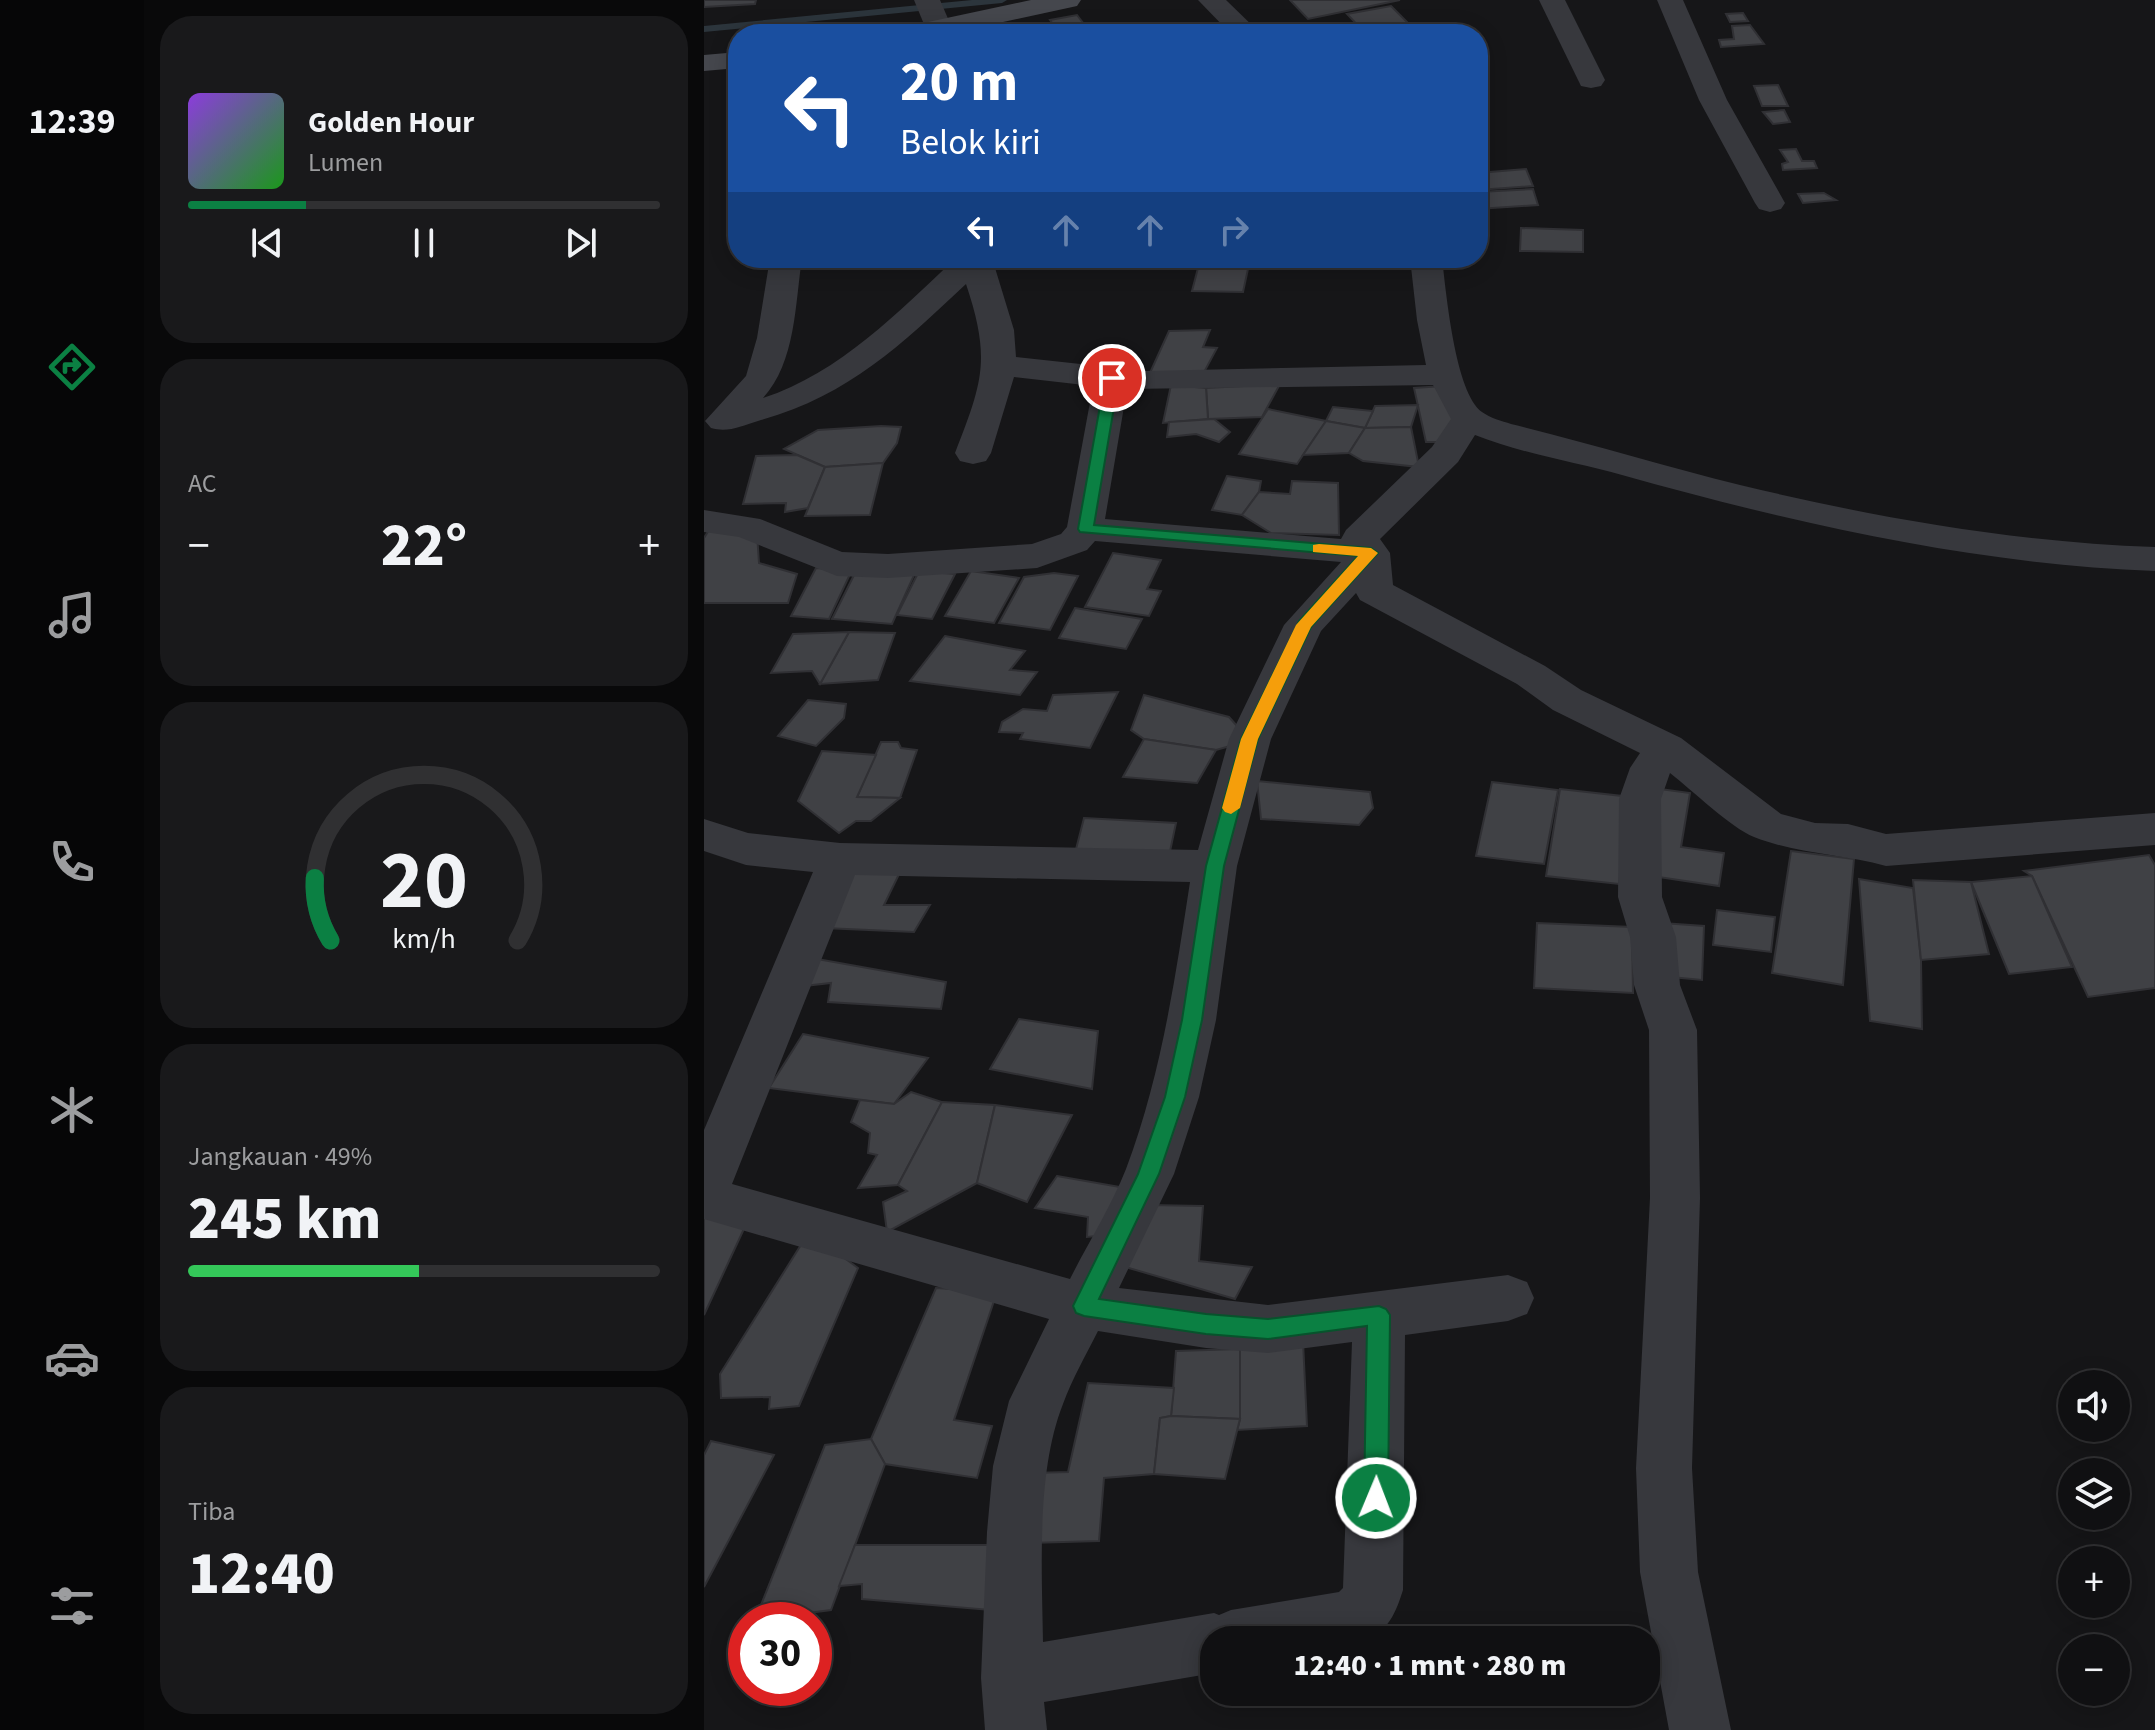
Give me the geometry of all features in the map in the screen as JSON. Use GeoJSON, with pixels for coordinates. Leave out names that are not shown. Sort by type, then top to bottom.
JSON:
{"type":"FeatureCollection","features":[{"type":"Feature","properties":{"kind":"main road"},"geometry":{"type":"LineString","coordinates":[[931,13],[1068,0]]}},
{"type":"Feature","properties":{"kind":"main road"},"geometry":{"type":"LineString","coordinates":[[704,63],[728,61]]}},
{"type":"Feature","properties":{"kind":"street"},"geometry":{"type":"LineString","coordinates":[[1211,0],[1236,24]]}},
{"type":"Feature","properties":{"kind":"street"},"geometry":{"type":"LineString","coordinates":[[1552,0],[1591,80]]}},
{"type":"Feature","properties":{"kind":"street"},"geometry":{"type":"LineString","coordinates":[[1670,0],[1713,100],[1770,203]]}},
{"type":"Feature","properties":{"kind":"street"},"geometry":{"type":"LineString","coordinates":[[715,426],[762,379],[774,338],[784,268]]}},
{"type":"Feature","properties":{"kind":"street"},"geometry":{"type":"LineString","coordinates":[[715,426],[789,401],[817,388],[909,319],[964,268]]}},
{"type":"Feature","properties":{"kind":"street"},"geometry":{"type":"LineString","coordinates":[[973,453],[999,365],[997,327],[982,291],[977,268]]}},
{"type":"Feature","properties":{"kind":"street"},"geometry":{"type":"LineString","coordinates":[[1428,268],[1446,375],[1456,404],[1468,419],[1499,432],[1769,503],[1928,537],[2066,555],[2155,559]]}},
{"type":"Feature","properties":{"kind":"street"},"geometry":{"type":"LineString","coordinates":[[999,365],[1112,378],[1192,382],[1446,375]]}},
{"type":"Feature","properties":{"kind":"street"},"geometry":{"type":"LineString","coordinates":[[704,521],[747,527],[837,564],[888,566],[1037,556],[1074,542],[1085,529],[1112,378]]}},
{"type":"Feature","properties":{"kind":"street"},"geometry":{"type":"LineString","coordinates":[[1468,419],[1445,454],[1359,538],[1371,553],[1374,591],[1531,675],[1567,700],[1666,748],[1766,825],[1815,839],[1848,840],[1886,850],[2155,829]]}},
{"type":"Feature","properties":{"kind":"street"},"geometry":{"type":"LineString","coordinates":[[1085,529],[1371,553]]}},
{"type":"Feature","properties":{"kind":"street"},"geometry":{"type":"LineString","coordinates":[[1200,1647],[1013,1704],[1017,1497],[1024,1439],[1036,1401],[1149,1174],[1175,1097],[1192,1020],[1215,866],[1250,739],[1298,638],[1321,604],[1371,553]]}},
{"type":"Feature","properties":{"kind":"street"},"geometry":{"type":"LineString","coordinates":[[1666,748],[1651,768],[1640,799],[1640,897],[1653,937],[1657,985],[1673,1030],[1675,1198],[1664,1468],[1669,1572],[1700,1730]]}},
{"type":"Feature","properties":{"kind":"street"},"geometry":{"type":"LineString","coordinates":[[704,835],[746,849],[840,859],[1215,866]]}},
{"type":"Feature","properties":{"kind":"street"},"geometry":{"type":"LineString","coordinates":[[704,1190],[840,859]]}},
{"type":"Feature","properties":{"kind":"street"},"geometry":{"type":"LineString","coordinates":[[704,1198],[1084,1306],[1206,1324],[1268,1329],[1508,1298]]}},
{"type":"Feature","properties":{"kind":"street"},"geometry":{"type":"LineString","coordinates":[[1311,1626],[1356,1616],[1371,1602],[1375,1574],[1379,1315]]}},
{"type":"Feature","properties":{"kind":"building"},"geometry":{"type":"Polygon","coordinates":[[[704,0],[756,0],[755,4],[704,7],[704,0]]]}},
{"type":"Feature","properties":{"kind":"building"},"geometry":{"type":"Polygon","coordinates":[[[1290,0],[1400,0],[1308,19],[1290,0]]]}},
{"type":"Feature","properties":{"kind":"building"},"geometry":{"type":"Polygon","coordinates":[[[1391,6],[1409,24],[1356,24],[1347,14],[1391,6]]]}},
{"type":"Feature","properties":{"kind":"building"},"geometry":{"type":"Polygon","coordinates":[[[1743,13],[1748,21],[1730,22],[1726,14],[1743,13]]]}},
{"type":"Feature","properties":{"kind":"building"},"geometry":{"type":"Polygon","coordinates":[[[1077,15],[1084,24],[1053,24],[1050,20],[1077,15]]]}},
{"type":"Feature","properties":{"kind":"building"},"geometry":{"type":"Polygon","coordinates":[[[1750,25],[1764,44],[1721,47],[1719,40],[1734,39],[1732,26],[1750,25]]]}},
{"type":"Feature","properties":{"kind":"building"},"geometry":{"type":"Polygon","coordinates":[[[1778,85],[1788,106],[1762,106],[1754,86],[1778,85]]]}},
{"type":"Feature","properties":{"kind":"building"},"geometry":{"type":"Polygon","coordinates":[[[1784,110],[1790,122],[1773,124],[1763,112],[1784,110]]]}},
{"type":"Feature","properties":{"kind":"building"},"geometry":{"type":"Polygon","coordinates":[[[1796,149],[1802,161],[1814,161],[1817,168],[1783,170],[1782,164],[1788,162],[1780,150],[1796,149]]]}},
{"type":"Feature","properties":{"kind":"building"},"geometry":{"type":"Polygon","coordinates":[[[1526,169],[1533,186],[1488,189],[1488,172],[1526,169]]]}},
{"type":"Feature","properties":{"kind":"building"},"geometry":{"type":"Polygon","coordinates":[[[1533,189],[1538,205],[1488,208],[1488,191],[1533,189]]]}},
{"type":"Feature","properties":{"kind":"building"},"geometry":{"type":"Polygon","coordinates":[[[1824,193],[1836,200],[1803,203],[1798,194],[1824,193]]]}},
{"type":"Feature","properties":{"kind":"building"},"geometry":{"type":"Polygon","coordinates":[[[1521,228],[1583,230],[1583,252],[1520,251],[1521,228]]]}},
{"type":"Feature","properties":{"kind":"building"},"geometry":{"type":"Polygon","coordinates":[[[1198,268],[1248,269],[1243,292],[1192,291],[1198,268]]]}},
{"type":"Feature","properties":{"kind":"building"},"geometry":{"type":"Polygon","coordinates":[[[1210,330],[1203,347],[1217,348],[1202,376],[1149,375],[1169,331],[1210,330]]]}},
{"type":"Feature","properties":{"kind":"building"},"geometry":{"type":"Polygon","coordinates":[[[1280,384],[1262,417],[1208,419],[1206,388],[1280,384]]]}},
{"type":"Feature","properties":{"kind":"building"},"geometry":{"type":"Polygon","coordinates":[[[1171,385],[1206,388],[1208,419],[1163,423],[1171,385]]]}},
{"type":"Feature","properties":{"kind":"building"},"geometry":{"type":"Polygon","coordinates":[[[1443,386],[1460,419],[1445,442],[1426,442],[1414,388],[1443,386]]]}},
{"type":"Feature","properties":{"kind":"building"},"geometry":{"type":"Polygon","coordinates":[[[1418,405],[1411,427],[1365,428],[1375,406],[1418,405]]]}},
{"type":"Feature","properties":{"kind":"building"},"geometry":{"type":"Polygon","coordinates":[[[1333,407],[1373,411],[1365,428],[1326,421],[1333,407]]]}},
{"type":"Feature","properties":{"kind":"building"},"geometry":{"type":"Polygon","coordinates":[[[1268,409],[1326,421],[1297,464],[1239,454],[1268,409]]]}},
{"type":"Feature","properties":{"kind":"building"},"geometry":{"type":"Polygon","coordinates":[[[1214,419],[1230,432],[1219,442],[1196,434],[1167,437],[1169,422],[1214,419]]]}},
{"type":"Feature","properties":{"kind":"building"},"geometry":{"type":"Polygon","coordinates":[[[1326,421],[1365,428],[1349,453],[1303,455],[1326,421]]]}},
{"type":"Feature","properties":{"kind":"building"},"geometry":{"type":"Polygon","coordinates":[[[901,427],[897,443],[883,463],[825,467],[784,449],[818,430],[901,427]]]}},
{"type":"Feature","properties":{"kind":"building"},"geometry":{"type":"Polygon","coordinates":[[[1411,427],[1419,467],[1363,461],[1349,453],[1365,428],[1411,427]]]}},
{"type":"Feature","properties":{"kind":"building"},"geometry":{"type":"Polygon","coordinates":[[[797,455],[825,467],[808,508],[785,512],[786,503],[743,504],[756,456],[797,455]]]}},
{"type":"Feature","properties":{"kind":"building"},"geometry":{"type":"Polygon","coordinates":[[[883,463],[870,515],[805,516],[825,467],[883,463]]]}},
{"type":"Feature","properties":{"kind":"building"},"geometry":{"type":"Polygon","coordinates":[[[1227,476],[1261,481],[1259,492],[1242,515],[1212,510],[1227,476]]]}},
{"type":"Feature","properties":{"kind":"building"},"geometry":{"type":"Polygon","coordinates":[[[1292,481],[1338,483],[1339,535],[1271,533],[1242,515],[1259,492],[1290,494],[1292,481]]]}},
{"type":"Feature","properties":{"kind":"building"},"geometry":{"type":"Polygon","coordinates":[[[709,530],[757,533],[759,563],[797,574],[788,603],[704,603],[704,538],[709,530]]]}},
{"type":"Feature","properties":{"kind":"building"},"geometry":{"type":"Polygon","coordinates":[[[1113,553],[1161,560],[1147,589],[1161,591],[1149,616],[1085,607],[1113,553]]]}},
{"type":"Feature","properties":{"kind":"building"},"geometry":{"type":"Polygon","coordinates":[[[816,568],[852,570],[829,619],[791,616],[816,568]]]}},
{"type":"Feature","properties":{"kind":"building"},"geometry":{"type":"Polygon","coordinates":[[[857,569],[915,573],[892,624],[832,619],[857,569]]]}},
{"type":"Feature","properties":{"kind":"building"},"geometry":{"type":"Polygon","coordinates":[[[919,571],[955,574],[932,619],[897,615],[919,571]]]}},
{"type":"Feature","properties":{"kind":"building"},"geometry":{"type":"Polygon","coordinates":[[[971,571],[1019,578],[994,623],[945,616],[971,571]]]}},
{"type":"Feature","properties":{"kind":"building"},"geometry":{"type":"Polygon","coordinates":[[[1054,573],[1078,576],[1050,630],[999,623],[1024,577],[1054,573]]]}},
{"type":"Feature","properties":{"kind":"building"},"geometry":{"type":"Polygon","coordinates":[[[1075,608],[1142,619],[1126,649],[1059,638],[1075,608]]]}},
{"type":"Feature","properties":{"kind":"building"},"geometry":{"type":"Polygon","coordinates":[[[849,632],[895,633],[878,680],[820,684],[849,632]]]}},
{"type":"Feature","properties":{"kind":"building"},"geometry":{"type":"Polygon","coordinates":[[[849,632],[820,684],[812,671],[771,673],[793,634],[849,632]]]}},
{"type":"Feature","properties":{"kind":"building"},"geometry":{"type":"Polygon","coordinates":[[[945,636],[1025,651],[1010,670],[1037,672],[1020,695],[910,681],[945,636]]]}},
{"type":"Feature","properties":{"kind":"building"},"geometry":{"type":"Polygon","coordinates":[[[1118,692],[1090,748],[1020,739],[1023,733],[999,732],[1002,722],[1023,709],[1047,711],[1053,695],[1118,692]]]}},
{"type":"Feature","properties":{"kind":"building"},"geometry":{"type":"Polygon","coordinates":[[[1144,695],[1229,717],[1245,735],[1241,743],[1216,750],[1144,739],[1131,730],[1144,695]]]}},
{"type":"Feature","properties":{"kind":"building"},"geometry":{"type":"Polygon","coordinates":[[[808,700],[846,704],[844,718],[816,746],[778,736],[808,700]]]}},
{"type":"Feature","properties":{"kind":"building"},"geometry":{"type":"Polygon","coordinates":[[[1144,739],[1216,750],[1197,783],[1123,777],[1144,739]]]}},
{"type":"Feature","properties":{"kind":"building"},"geometry":{"type":"Polygon","coordinates":[[[881,742],[898,742],[901,748],[917,750],[900,798],[857,797],[881,742]]]}},
{"type":"Feature","properties":{"kind":"building"},"geometry":{"type":"Polygon","coordinates":[[[822,751],[876,755],[857,797],[900,798],[871,821],[856,821],[839,833],[798,801],[822,751]]]}},
{"type":"Feature","properties":{"kind":"building"},"geometry":{"type":"Polygon","coordinates":[[[1257,781],[1370,792],[1373,808],[1359,825],[1261,819],[1257,781]]]}},
{"type":"Feature","properties":{"kind":"building"},"geometry":{"type":"Polygon","coordinates":[[[1492,782],[1558,790],[1544,864],[1476,856],[1492,782]]]}},
{"type":"Feature","properties":{"kind":"building"},"geometry":{"type":"Polygon","coordinates":[[[1560,789],[1631,797],[1619,884],[1546,876],[1560,789]]]}},
{"type":"Feature","properties":{"kind":"building"},"geometry":{"type":"Polygon","coordinates":[[[1660,789],[1690,793],[1681,847],[1724,853],[1719,886],[1645,875],[1660,789]]]}},
{"type":"Feature","properties":{"kind":"building"},"geometry":{"type":"Polygon","coordinates":[[[1084,818],[1176,823],[1168,861],[1074,857],[1084,818]]]}},
{"type":"Feature","properties":{"kind":"building"},"geometry":{"type":"Polygon","coordinates":[[[1791,851],[1854,859],[1843,985],[1772,973],[1791,851]]]}},
{"type":"Feature","properties":{"kind":"building"},"geometry":{"type":"Polygon","coordinates":[[[2149,855],[2155,865],[2155,988],[2088,997],[2032,876],[2024,871],[2149,855]]]}},
{"type":"Feature","properties":{"kind":"building"},"geometry":{"type":"Polygon","coordinates":[[[902,868],[884,905],[930,905],[914,932],[824,928],[845,869],[902,868]]]}},
{"type":"Feature","properties":{"kind":"building"},"geometry":{"type":"Polygon","coordinates":[[[2032,876],[2072,967],[2009,974],[1971,882],[2032,876]]]}},
{"type":"Feature","properties":{"kind":"building"},"geometry":{"type":"Polygon","coordinates":[[[1859,879],[1913,888],[1921,960],[1922,1029],[1870,1021],[1859,879]]]}},
{"type":"Feature","properties":{"kind":"building"},"geometry":{"type":"Polygon","coordinates":[[[1913,880],[1971,882],[1989,954],[1921,960],[1913,880]]]}},
{"type":"Feature","properties":{"kind":"building"},"geometry":{"type":"Polygon","coordinates":[[[1717,910],[1775,917],[1771,952],[1713,945],[1717,910]]]}},
{"type":"Feature","properties":{"kind":"building"},"geometry":{"type":"Polygon","coordinates":[[[1537,923],[1632,927],[1633,993],[1534,988],[1537,923]]]}},
{"type":"Feature","properties":{"kind":"building"},"geometry":{"type":"Polygon","coordinates":[[[1662,923],[1704,926],[1702,980],[1660,976],[1662,923]]]}},
{"type":"Feature","properties":{"kind":"building"},"geometry":{"type":"Polygon","coordinates":[[[806,957],[946,982],[941,1009],[828,1002],[831,983],[795,987],[806,957]]]}},
{"type":"Feature","properties":{"kind":"building"},"geometry":{"type":"Polygon","coordinates":[[[1019,1019],[1098,1031],[1092,1089],[990,1069],[1019,1019]]]}},
{"type":"Feature","properties":{"kind":"building"},"geometry":{"type":"Polygon","coordinates":[[[803,1034],[928,1058],[894,1104],[769,1088],[803,1034]]]}},
{"type":"Feature","properties":{"kind":"building"},"geometry":{"type":"Polygon","coordinates":[[[911,1092],[942,1102],[898,1185],[858,1188],[877,1155],[868,1153],[870,1133],[851,1122],[860,1100],[894,1104],[911,1092]]]}},
{"type":"Feature","properties":{"kind":"building"},"geometry":{"type":"Polygon","coordinates":[[[942,1102],[995,1105],[977,1183],[887,1232],[883,1202],[907,1191],[898,1185],[942,1102]]]}},
{"type":"Feature","properties":{"kind":"building"},"geometry":{"type":"Polygon","coordinates":[[[995,1105],[1072,1115],[1027,1202],[977,1183],[995,1105]]]}},
{"type":"Feature","properties":{"kind":"building"},"geometry":{"type":"Polygon","coordinates":[[[1057,1176],[1120,1187],[1106,1235],[1087,1237],[1088,1217],[1035,1208],[1057,1176]]]}},
{"type":"Feature","properties":{"kind":"building"},"geometry":{"type":"Polygon","coordinates":[[[1149,1205],[1203,1206],[1199,1261],[1252,1267],[1235,1299],[1122,1266],[1149,1205]]]}},
{"type":"Feature","properties":{"kind":"building"},"geometry":{"type":"Polygon","coordinates":[[[704,1212],[749,1218],[704,1315],[704,1212]]]}},
{"type":"Feature","properties":{"kind":"building"},"geometry":{"type":"Polygon","coordinates":[[[804,1240],[839,1254],[858,1268],[799,1406],[769,1409],[770,1397],[721,1398],[720,1374],[804,1240]]]}},
{"type":"Feature","properties":{"kind":"building"},"geometry":{"type":"Polygon","coordinates":[[[936,1288],[997,1292],[954,1420],[992,1426],[977,1478],[885,1464],[871,1439],[936,1288]]]}},
{"type":"Feature","properties":{"kind":"building"},"geometry":{"type":"Polygon","coordinates":[[[1303,1341],[1307,1426],[1237,1430],[1240,1419],[1240,1349],[1303,1341]]]}},
{"type":"Feature","properties":{"kind":"building"},"geometry":{"type":"Polygon","coordinates":[[[1240,1349],[1240,1419],[1171,1416],[1176,1351],[1240,1349]]]}},
{"type":"Feature","properties":{"kind":"building"},"geometry":{"type":"Polygon","coordinates":[[[1088,1383],[1174,1388],[1171,1416],[1160,1418],[1154,1474],[1104,1478],[1099,1541],[1029,1543],[1031,1473],[1068,1472],[1088,1383]]]}},
{"type":"Feature","properties":{"kind":"building"},"geometry":{"type":"Polygon","coordinates":[[[1160,1418],[1240,1419],[1225,1479],[1154,1474],[1160,1418]]]}},
{"type":"Feature","properties":{"kind":"building"},"geometry":{"type":"Polygon","coordinates":[[[871,1439],[885,1464],[832,1607],[832,1602],[762,1602],[825,1445],[871,1439]]]}},
{"type":"Feature","properties":{"kind":"building"},"geometry":{"type":"Polygon","coordinates":[[[711,1441],[774,1455],[704,1587],[704,1455],[711,1441]]]}},
{"type":"Feature","properties":{"kind":"building"},"geometry":{"type":"Polygon","coordinates":[[[855,1545],[995,1545],[990,1610],[862,1599],[862,1584],[839,1586],[855,1545]]]}},
{"type":"Feature","properties":{"kind":"waterway"},"geometry":{"type":"LineString","coordinates":[[755,24],[1002,0]]}},
{"type":"Feature","properties":{"kind":"waterway"},"geometry":{"type":"LineString","coordinates":[[704,29],[728,27]]}},
{"type":"Feature","properties":{"kind":"slow traffic"},"geometry":{"type":"LineString","coordinates":[[1231,808],[1250,739],[1304,625],[1371,553],[1319,548]]}},
{"type":"Feature","properties":{"kind":"route"},"geometry":{"type":"LineString","coordinates":[[1112,378],[1085,529],[1371,553],[1304,625],[1250,739],[1215,866],[1192,1020],[1175,1097],[1149,1174],[1084,1306],[1206,1324],[1268,1329],[1379,1315],[1376,1498]]}}]}
